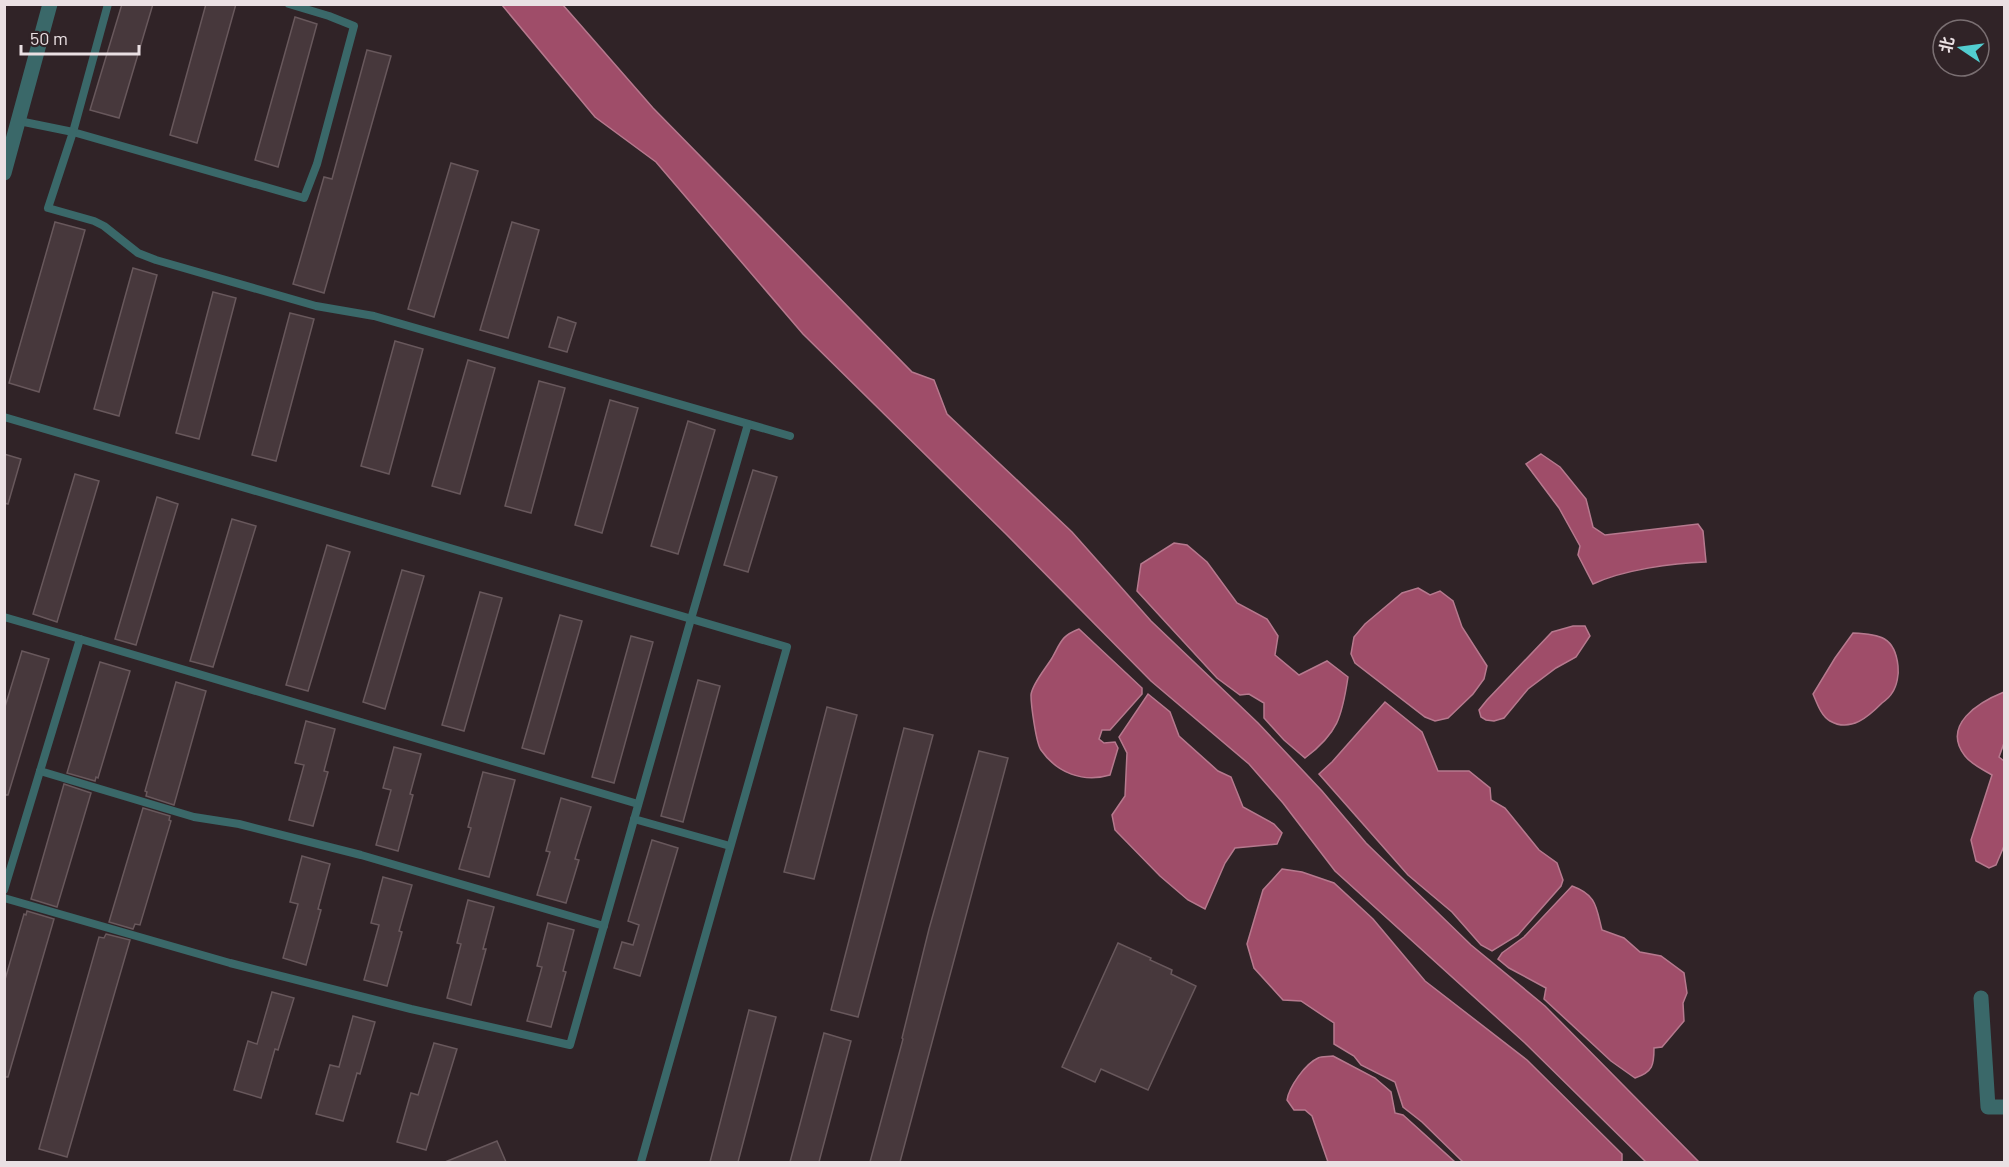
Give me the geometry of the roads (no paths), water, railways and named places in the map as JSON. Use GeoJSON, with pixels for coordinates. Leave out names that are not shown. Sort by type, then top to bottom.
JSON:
{"type":"FeatureCollection","features":[{"type":"Feature","properties":{"kind":"street"},"geometry":{"type":"LineString","coordinates":[[4,173],[50,4]]}},
{"type":"Feature","properties":{"kind":"street"},"geometry":{"type":"LineString","coordinates":[[1980,998],[1988,1107],[2004,1107]]}},
{"type":"Feature","properties":{"kind":"lane"},"geometry":{"type":"LineString","coordinates":[[108,4],[73,132],[48,208],[94,221],[104,226],[138,253],[316,306],[374,316],[790,436]]}},
{"type":"Feature","properties":{"kind":"lane"},"geometry":{"type":"LineString","coordinates":[[19,121],[73,132],[304,198],[317,164],[354,26],[289,4]]}},
{"type":"Feature","properties":{"kind":"lane"},"geometry":{"type":"LineString","coordinates":[[4,417],[787,647],[641,1162]]}},
{"type":"Feature","properties":{"kind":"lane"},"geometry":{"type":"LineString","coordinates":[[4,898],[230,963],[411,1009],[570,1045],[748,424]]}},
{"type":"Feature","properties":{"kind":"lane"},"geometry":{"type":"LineString","coordinates":[[4,617],[638,804]]}},
{"type":"Feature","properties":{"kind":"lane"},"geometry":{"type":"LineString","coordinates":[[4,890],[80,639]]}},
{"type":"Feature","properties":{"kind":"lane"},"geometry":{"type":"LineString","coordinates":[[40,771],[194,817],[239,824],[361,855],[604,926]]}},
{"type":"Feature","properties":{"kind":"lane"},"geometry":{"type":"LineString","coordinates":[[634,819],[730,846]]}}]}
